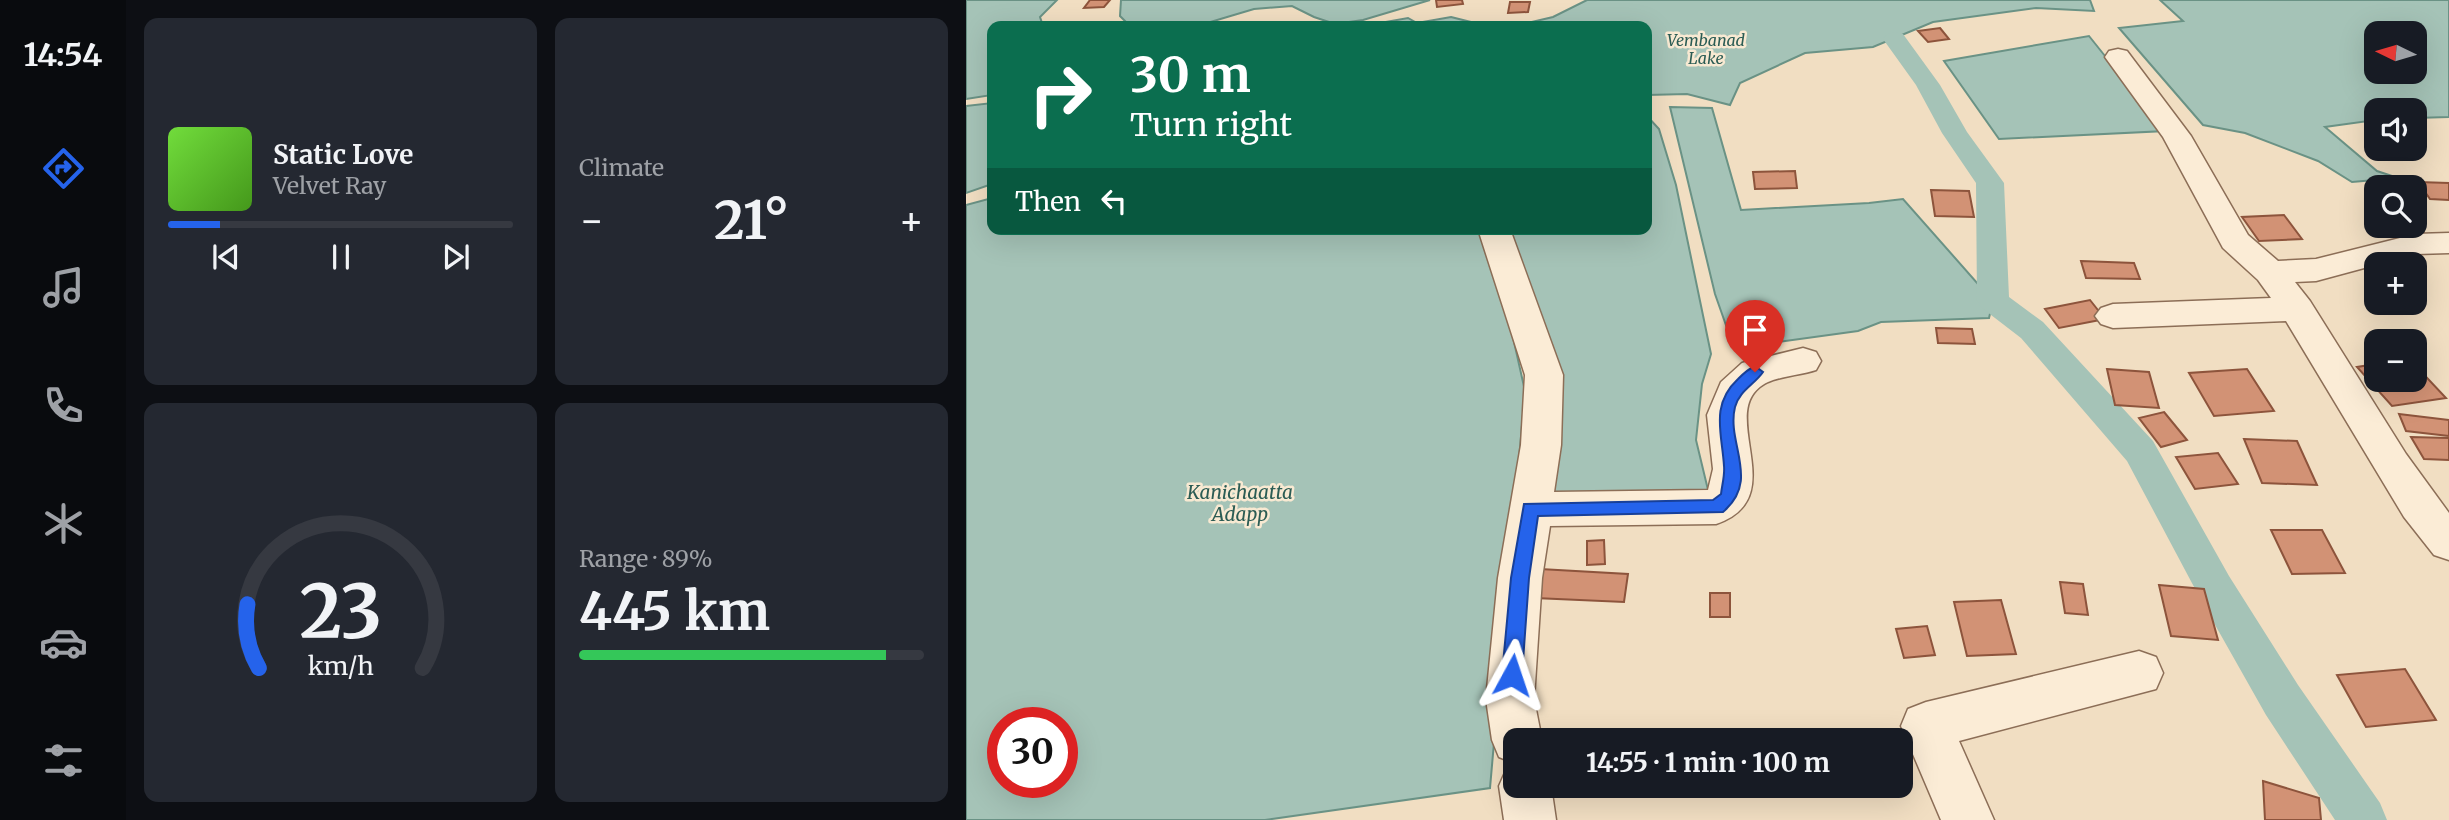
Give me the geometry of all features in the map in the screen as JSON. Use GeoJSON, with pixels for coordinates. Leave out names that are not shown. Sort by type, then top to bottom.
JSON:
{"type":"FeatureCollection","features":[{"type":"Feature","properties":{"kind":"street"},"geometry":{"type":"LineString","coordinates":[[2118,57],[2177,136],[2235,241],[2270,271],[2298,309],[2429,523],[2449,542]]}},
{"type":"Feature","properties":{"kind":"street"},"geometry":{"type":"LineString","coordinates":[[1496,235],[1516,286],[1544,375],[1541,445],[1520,578],[1510,699],[1515,728]]}},
{"type":"Feature","properties":{"kind":"street"},"geometry":{"type":"LineString","coordinates":[[2270,271],[2316,270],[2416,244],[2449,243]]}},
{"type":"Feature","properties":{"kind":"street"},"geometry":{"type":"LineString","coordinates":[[2113,316],[2298,309]]}},
{"type":"Feature","properties":{"kind":"street"},"geometry":{"type":"LineString","coordinates":[[1530,509],[1716,507],[1729,497],[1733,469],[1726,415],[1734,392],[1755,372],[1803,361]]}},
{"type":"Feature","properties":{"kind":"street"},"geometry":{"type":"LineString","coordinates":[[1968,820],[1926,726],[2139,673]]}},
{"type":"Feature","properties":{"kind":"street"},"geometry":{"type":"LineString","coordinates":[[1527,798],[1530,820]]}},
{"type":"Feature","properties":{"kind":"water"},"geometry":{"type":"Polygon","coordinates":[[[966,0],[1057,0],[1040,17],[1041,21],[987,21],[987,96],[966,99],[966,0]]]}},
{"type":"Feature","properties":{"kind":"water"},"geometry":{"type":"Polygon","coordinates":[[[1121,0],[1430,0],[1356,21],[1326,21],[1292,6],[1254,9],[1214,21],[1125,21],[1120,16],[1121,0]]]}},
{"type":"Feature","properties":{"kind":"water","name":"Vembanad Lake"},"geometry":{"type":"Polygon","coordinates":[[[1587,0],[2090,0],[2094,11],[2036,8],[1933,22],[1873,47],[1805,53],[1740,83],[1730,105],[1687,94],[1652,95],[1652,21],[1536,21],[1553,17],[1587,0]]]}},
{"type":"Feature","properties":{"kind":"water"},"geometry":{"type":"Polygon","coordinates":[[[2160,0],[2449,0],[2449,117],[2427,118],[2427,98],[2364,98],[2364,122],[2325,127],[2377,171],[2389,175],[2364,175],[2364,181],[2352,182],[2318,161],[2245,133],[2203,125],[2119,28],[2183,21],[2160,0]]]}},
{"type":"Feature","properties":{"kind":"water"},"geometry":{"type":"Polygon","coordinates":[[[1451,17],[1467,21],[1428,21],[1451,17]]]}},
{"type":"Feature","properties":{"kind":"water"},"geometry":{"type":"Polygon","coordinates":[[[1408,18],[1413,21],[1391,21],[1408,18]]]}},
{"type":"Feature","properties":{"kind":"water"},"geometry":{"type":"Polygon","coordinates":[[[2089,36],[2165,131],[1999,139],[1944,61],[2089,36]]]}},
{"type":"Feature","properties":{"kind":"water"},"geometry":{"type":"Polygon","coordinates":[[[987,104],[987,186],[966,193],[966,106],[987,104]]]}},
{"type":"Feature","properties":{"kind":"water"},"geometry":{"type":"Polygon","coordinates":[[[1670,107],[1712,108],[1741,210],[1903,199],[1993,301],[1989,318],[1881,322],[1858,331],[1734,348],[1715,294],[1670,107]]]}},
{"type":"Feature","properties":{"kind":"water"},"geometry":{"type":"Polygon","coordinates":[[[1652,121],[1659,129],[1676,185],[1711,354],[1702,384],[1696,440],[1709,494],[1550,503],[1505,235],[1652,235],[1652,121]]]}},
{"type":"Feature","properties":{"kind":"water","name":"Kanichaatta Adapp"},"geometry":{"type":"Polygon","coordinates":[[[987,199],[987,235],[1480,235],[1508,315],[1525,391],[1490,788],[1265,820],[966,820],[966,205],[987,199]]]}},
{"type":"Feature","properties":{"kind":"building"},"geometry":{"type":"Polygon","coordinates":[[[1090,0],[1110,0],[1104,7],[1084,8],[1090,0]]]}},
{"type":"Feature","properties":{"kind":"building"},"geometry":{"type":"Polygon","coordinates":[[[1436,0],[1462,0],[1463,4],[1437,7],[1436,0]]]}},
{"type":"Feature","properties":{"kind":"building"},"geometry":{"type":"Polygon","coordinates":[[[1510,2],[1530,2],[1528,12],[1508,13],[1510,2]]]}},
{"type":"Feature","properties":{"kind":"building"},"geometry":{"type":"Polygon","coordinates":[[[1940,28],[1949,39],[1928,42],[1918,31],[1940,28]]]}},
{"type":"Feature","properties":{"kind":"building"},"geometry":{"type":"Polygon","coordinates":[[[1795,171],[1797,188],[1755,189],[1753,172],[1795,171]]]}},
{"type":"Feature","properties":{"kind":"building"},"geometry":{"type":"Polygon","coordinates":[[[2427,182],[2449,183],[2449,200],[2430,199],[2427,195],[2427,182]]]}},
{"type":"Feature","properties":{"kind":"building"},"geometry":{"type":"Polygon","coordinates":[[[1931,190],[1969,191],[1974,217],[1935,216],[1931,190]]]}},
{"type":"Feature","properties":{"kind":"building"},"geometry":{"type":"Polygon","coordinates":[[[2284,215],[2302,239],[2259,241],[2242,217],[2284,215]]]}},
{"type":"Feature","properties":{"kind":"building"},"geometry":{"type":"Polygon","coordinates":[[[2081,261],[2134,263],[2140,279],[2086,278],[2081,261]]]}},
{"type":"Feature","properties":{"kind":"building"},"geometry":{"type":"Polygon","coordinates":[[[2090,300],[2105,319],[2059,328],[2045,309],[2090,300]]]}},
{"type":"Feature","properties":{"kind":"building"},"geometry":{"type":"Polygon","coordinates":[[[1936,328],[1972,329],[1975,344],[1938,343],[1936,328]]]}},
{"type":"Feature","properties":{"kind":"building"},"geometry":{"type":"Polygon","coordinates":[[[2364,366],[2364,375],[2357,367],[2364,366]]]}},
{"type":"Feature","properties":{"kind":"building"},"geometry":{"type":"Polygon","coordinates":[[[2107,369],[2149,372],[2159,408],[2115,405],[2107,369]]]}},
{"type":"Feature","properties":{"kind":"building"},"geometry":{"type":"Polygon","coordinates":[[[2247,369],[2274,411],[2214,416],[2189,373],[2247,369]]]}},
{"type":"Feature","properties":{"kind":"building"},"geometry":{"type":"Polygon","coordinates":[[[2427,378],[2446,398],[2392,406],[2379,392],[2427,392],[2427,378]]]}},
{"type":"Feature","properties":{"kind":"building"},"geometry":{"type":"Polygon","coordinates":[[[2164,412],[2187,440],[2161,447],[2139,418],[2164,412]]]}},
{"type":"Feature","properties":{"kind":"building"},"geometry":{"type":"Polygon","coordinates":[[[2399,414],[2449,420],[2449,436],[2406,431],[2399,414]]]}},
{"type":"Feature","properties":{"kind":"building"},"geometry":{"type":"Polygon","coordinates":[[[2411,437],[2449,438],[2449,460],[2424,459],[2411,437]]]}},
{"type":"Feature","properties":{"kind":"building"},"geometry":{"type":"Polygon","coordinates":[[[2244,439],[2297,441],[2317,485],[2262,483],[2244,439]]]}},
{"type":"Feature","properties":{"kind":"building"},"geometry":{"type":"Polygon","coordinates":[[[2218,453],[2238,484],[2195,489],[2176,457],[2218,453]]]}},
{"type":"Feature","properties":{"kind":"building"},"geometry":{"type":"Polygon","coordinates":[[[2271,530],[2322,530],[2345,573],[2292,574],[2271,530]]]}},
{"type":"Feature","properties":{"kind":"building"},"geometry":{"type":"Polygon","coordinates":[[[1604,540],[1605,564],[1587,565],[1587,541],[1604,540]]]}},
{"type":"Feature","properties":{"kind":"building"},"geometry":{"type":"Polygon","coordinates":[[[1540,569],[1628,574],[1624,602],[1535,598],[1540,569]]]}},
{"type":"Feature","properties":{"kind":"building"},"geometry":{"type":"Polygon","coordinates":[[[2060,582],[2083,584],[2088,615],[2065,613],[2060,582]]]}},
{"type":"Feature","properties":{"kind":"building"},"geometry":{"type":"Polygon","coordinates":[[[2159,585],[2204,589],[2218,640],[2171,636],[2159,585]]]}},
{"type":"Feature","properties":{"kind":"building"},"geometry":{"type":"Polygon","coordinates":[[[1710,593],[1730,593],[1730,617],[1710,617],[1710,593]]]}},
{"type":"Feature","properties":{"kind":"building"},"geometry":{"type":"Polygon","coordinates":[[[2001,600],[2016,654],[1967,656],[1954,602],[2001,600]]]}},
{"type":"Feature","properties":{"kind":"building"},"geometry":{"type":"Polygon","coordinates":[[[1927,626],[1935,655],[1904,658],[1896,629],[1927,626]]]}},
{"type":"Feature","properties":{"kind":"building"},"geometry":{"type":"Polygon","coordinates":[[[2405,669],[2436,720],[2366,727],[2337,675],[2405,669]]]}},
{"type":"Feature","properties":{"kind":"building"},"geometry":{"type":"Polygon","coordinates":[[[2263,781],[2319,798],[2321,820],[2265,820],[2263,781]]]}},
{"type":"Feature","properties":{"kind":"waterway"},"geometry":{"type":"LineString","coordinates":[[1895,39],[1928,85],[1955,133],[1990,183],[1993,301],[2032,330],[2140,451],[2215,588],[2282,700],[2363,820]]}},
{"type":"Feature","properties":{"kind":"route"},"geometry":{"type":"LineString","coordinates":[[1512,675],[1520,578],[1530,509],[1716,507],[1729,497],[1733,469],[1726,415],[1728,405],[1734,392],[1755,372]]}}]}
